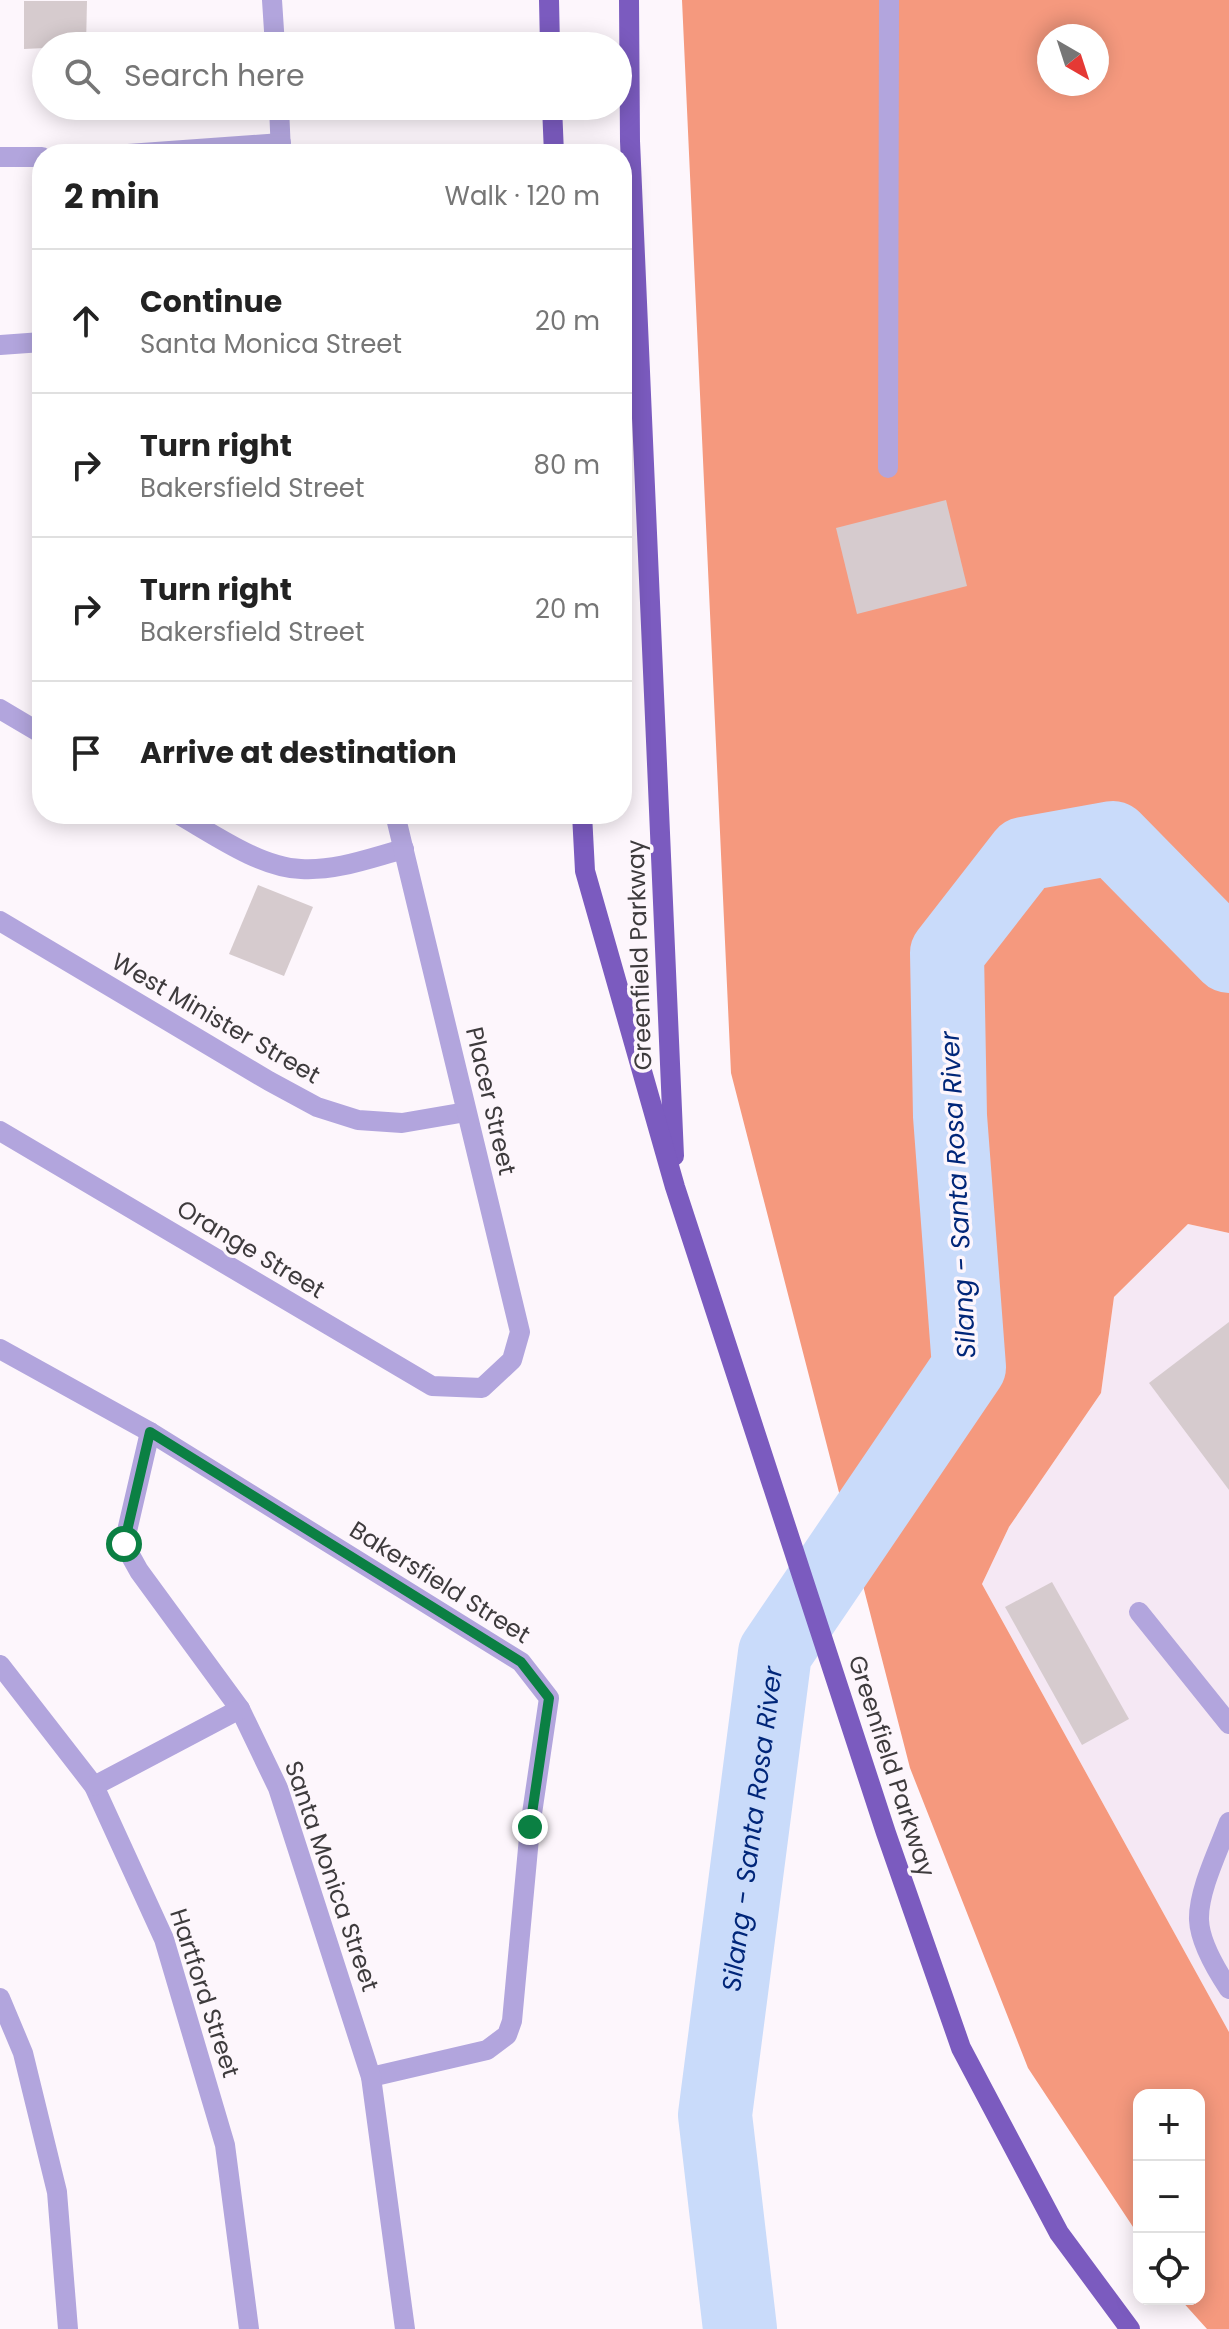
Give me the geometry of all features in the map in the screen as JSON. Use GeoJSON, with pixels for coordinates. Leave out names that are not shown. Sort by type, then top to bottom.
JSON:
{"type":"FeatureCollection","features":[{"type":"Feature","properties":{"kind":"main road"},"geometry":{"type":"LineString","coordinates":[[549,0],[550,32]]}},
{"type":"Feature","properties":{"kind":"main road","name":"Greenfield Parkway"},"geometry":{"type":"LineString","coordinates":[[629,0],[629,32]]}},
{"type":"Feature","properties":{"kind":"main road"},"geometry":{"type":"LineString","coordinates":[[553,120],[554,144]]}},
{"type":"Feature","properties":{"kind":"main road","name":"Greenfield Parkway"},"geometry":{"type":"LineString","coordinates":[[630,120],[631,144]]}},
{"type":"Feature","properties":{"kind":"main road","name":"Greenfield Parkway"},"geometry":{"type":"LineString","coordinates":[[632,196],[675,1187]]}},
{"type":"Feature","properties":{"kind":"main road","name":"Greenfield Parkway"},"geometry":{"type":"LineString","coordinates":[[583,824],[585,871],[675,1187],[886,1833],[961,2048],[1059,2233],[1130,2329]]}},
{"type":"Feature","properties":{"kind":"street"},"geometry":{"type":"LineString","coordinates":[[272,0],[274,32]]}},
{"type":"Feature","properties":{"kind":"street"},"geometry":{"type":"LineString","coordinates":[[888,468],[889,0]]}},
{"type":"Feature","properties":{"kind":"street"},"geometry":{"type":"LineString","coordinates":[[280,120],[281,144]]}},
{"type":"Feature","properties":{"kind":"street"},"geometry":{"type":"LineString","coordinates":[[0,157],[32,157]]}},
{"type":"Feature","properties":{"kind":"street"},"geometry":{"type":"LineString","coordinates":[[0,345],[32,343]]}},
{"type":"Feature","properties":{"kind":"street"},"geometry":{"type":"LineString","coordinates":[[0,709],[32,728]]}},
{"type":"Feature","properties":{"kind":"street"},"geometry":{"type":"LineString","coordinates":[[196,824],[260,859],[299,870],[345,866],[404,849]]}},
{"type":"Feature","properties":{"kind":"street","name":"Placer Street"},"geometry":{"type":"LineString","coordinates":[[398,824],[520,1332],[512,1360],[482,1388]]}},
{"type":"Feature","properties":{"kind":"street","name":"West Minister Street"},"geometry":{"type":"LineString","coordinates":[[0,921],[317,1107],[358,1120],[402,1123],[466,1112]]}},
{"type":"Feature","properties":{"kind":"street","name":"Orange Street"},"geometry":{"type":"LineString","coordinates":[[0,1131],[432,1386],[482,1388]]}},
{"type":"Feature","properties":{"kind":"street","name":"Bakersfield Street"},"geometry":{"type":"LineString","coordinates":[[0,1349],[150,1432],[521,1662],[549,1698],[530,1827],[512,2021],[507,2035],[487,2050],[371,2077]]}},
{"type":"Feature","properties":{"kind":"street","name":"Santa Monica Street"},"geometry":{"type":"LineString","coordinates":[[150,1432],[124,1544],[139,1571],[240,1709],[278,1788],[371,2077],[405,2329]]}},
{"type":"Feature","properties":{"kind":"street"},"geometry":{"type":"LineString","coordinates":[[1139,1612],[1229,1724]]}},
{"type":"Feature","properties":{"kind":"street","name":"Hartford Street"},"geometry":{"type":"LineString","coordinates":[[0,1665],[94,1786],[164,1939],[225,2145],[249,2329]]}},
{"type":"Feature","properties":{"kind":"street"},"geometry":{"type":"LineString","coordinates":[[94,1786],[240,1709]]}},
{"type":"Feature","properties":{"kind":"street"},"geometry":{"type":"LineString","coordinates":[[1229,1822],[1207,1878],[1199,1920],[1213,1965],[1229,1989]]}},
{"type":"Feature","properties":{"kind":"street"},"geometry":{"type":"LineString","coordinates":[[0,1998],[23,2053],[57,2192],[68,2329]]}},
{"type":"Feature","properties":{"kind":"shaded area"},"geometry":{"type":"Polygon","coordinates":[[[682,0],[1229,0],[1229,1233],[1188,1224],[1114,1297],[1101,1393],[1009,1527],[982,1584],[1229,2032],[1229,2329],[1207,2329],[1185,2305],[1205,2305],[1205,2089],[1133,2089],[1133,2227],[1028,2068],[910,1768],[731,1073],[682,0]]]}},
{"type":"Feature","properties":{"kind":"shaded area"},"geometry":{"type":"Polygon","coordinates":[[[1188,1224],[1229,1233],[1229,2032],[982,1584],[1009,1527],[1101,1393],[1114,1297],[1188,1224]]]}},
{"type":"Feature","properties":{"kind":"building"},"geometry":{"type":"Polygon","coordinates":[[[24,1],[87,1],[86,32],[32,32],[32,49],[24,49],[24,1]]]}},
{"type":"Feature","properties":{"kind":"building"},"geometry":{"type":"Polygon","coordinates":[[[946,500],[967,586],[857,614],[836,528],[946,500]]]}},
{"type":"Feature","properties":{"kind":"building"},"geometry":{"type":"Polygon","coordinates":[[[258,885],[313,907],[284,976],[229,954],[258,885]]]}},
{"type":"Feature","properties":{"kind":"building"},"geometry":{"type":"Polygon","coordinates":[[[1229,1322],[1229,1490],[1149,1383],[1229,1322]]]}},
{"type":"Feature","properties":{"kind":"building"},"geometry":{"type":"Polygon","coordinates":[[[1052,1582],[1129,1719],[1082,1745],[1005,1607],[1052,1582]]]}},
{"type":"Feature","properties":{"kind":"waterway","name":"Silang - Santa Rosa River"},"geometry":{"type":"LineString","coordinates":[[740,2329],[715,2115],[775,1653],[969,1367],[950,1116],[947,953],[1024,854],[1113,838],[1229,956]]}},
{"type":"Feature","properties":{"kind":"route"},"geometry":{"type":"LineString","coordinates":[[124,1544],[150,1432],[521,1662],[549,1698],[530,1827]]}}]}
